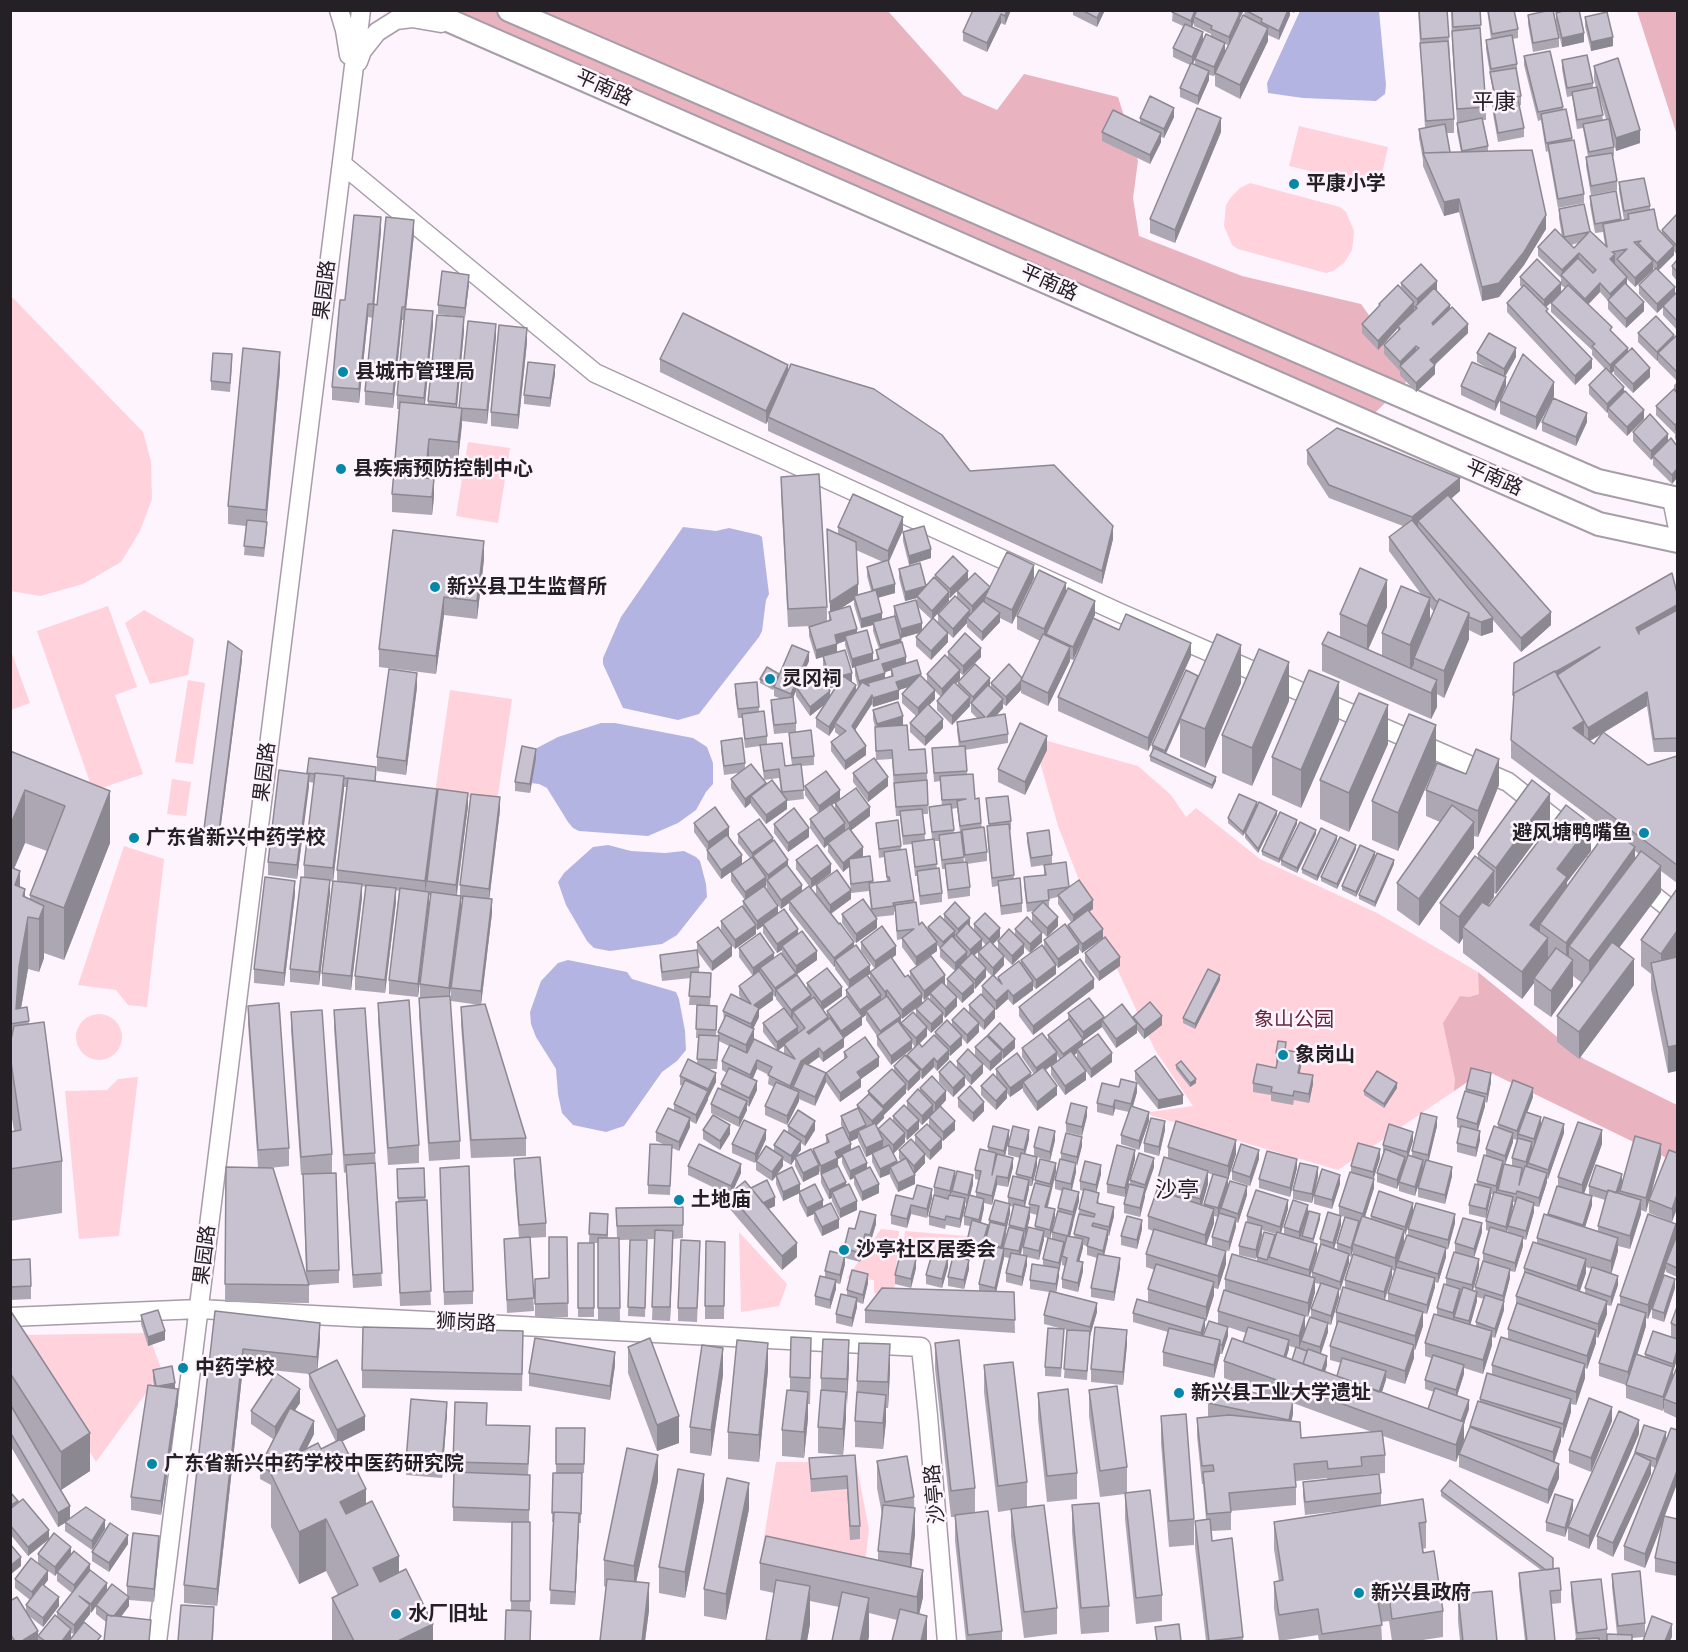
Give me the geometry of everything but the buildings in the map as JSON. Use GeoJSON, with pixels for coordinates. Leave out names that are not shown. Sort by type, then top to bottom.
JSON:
{"type":"FeatureCollection","features":[{"type":"Feature","properties":{"kind":"main road","name":"平南路"},"geometry":{"type":"LineString","coordinates":[[425,10],[1599,524],[1677,541]]}},
{"type":"Feature","properties":{"kind":"main road","name":"平南路"},"geometry":{"type":"LineString","coordinates":[[509,10],[1598,481],[1675,499]]}},
{"type":"Feature","properties":{"kind":"street"},"geometry":{"type":"LineString","coordinates":[[339,10],[345,30],[352,78]]}},
{"type":"Feature","properties":{"kind":"street","name":"果园路"},"geometry":{"type":"LineString","coordinates":[[157,1641],[361,10]]}},
{"type":"Feature","properties":{"kind":"street"},"geometry":{"type":"LineString","coordinates":[[352,78],[362,51],[377,32],[396,20],[412,18],[460,26]]}},
{"type":"Feature","properties":{"kind":"street"},"geometry":{"type":"LineString","coordinates":[[342,164],[595,373],[1120,613],[1508,782],[1677,915]]}},
{"type":"Feature","properties":{"kind":"street"},"geometry":{"type":"LineString","coordinates":[[1675,499],[1677,529]]}},
{"type":"Feature","properties":{"kind":"street","name":"狮岗路"},"geometry":{"type":"LineString","coordinates":[[10,1317],[199,1309],[921,1347]]}},
{"type":"Feature","properties":{"kind":"street","name":"沙亭路"},"geometry":{"type":"LineString","coordinates":[[921,1347],[947,1641]]}},
{"type":"Feature","properties":{"kind":"green space"},"geometry":{"type":"Polygon","coordinates":[[[1299,126],[1388,147],[1379,187],[1289,166],[1299,126]]]}},
{"type":"Feature","properties":{"kind":"green space"},"geometry":{"type":"Polygon","coordinates":[[[1250,183],[1340,207],[1346,212],[1354,231],[1352,250],[1344,263],[1326,273],[1238,249],[1232,245],[1224,226],[1226,205],[1240,188],[1250,183]]]}},
{"type":"Feature","properties":{"kind":"green space"},"geometry":{"type":"Polygon","coordinates":[[[11,296],[143,432],[151,461],[152,499],[140,531],[121,562],[83,584],[40,596],[11,591],[11,296]]]}},
{"type":"Feature","properties":{"kind":"green space"},"geometry":{"type":"Polygon","coordinates":[[[468,442],[510,448],[498,523],[456,516],[468,442]]]}},
{"type":"Feature","properties":{"kind":"green space"},"geometry":{"type":"Polygon","coordinates":[[[108,606],[137,687],[115,695],[143,774],[93,791],[37,631],[108,606]]]}},
{"type":"Feature","properties":{"kind":"green space"},"geometry":{"type":"Polygon","coordinates":[[[144,610],[194,639],[188,675],[150,684],[125,623],[144,610]]]}},
{"type":"Feature","properties":{"kind":"green space"},"geometry":{"type":"Polygon","coordinates":[[[10,648],[30,703],[11,710],[10,710],[10,648]]]}},
{"type":"Feature","properties":{"kind":"green space"},"geometry":{"type":"Polygon","coordinates":[[[188,680],[205,683],[193,764],[175,762],[188,680]]]}},
{"type":"Feature","properties":{"kind":"green space"},"geometry":{"type":"Polygon","coordinates":[[[450,690],[512,699],[497,802],[435,793],[450,690]]]}},
{"type":"Feature","properties":{"kind":"green space","name":"象山公园"},"geometry":{"type":"Polygon","coordinates":[[[1033,737],[1138,766],[1171,795],[1186,817],[1196,808],[1260,859],[1377,913],[1478,972],[1485,1070],[1338,1170],[1143,1113],[1193,1106],[1155,1050],[1096,924],[1058,826],[1033,737]]]}},
{"type":"Feature","properties":{"kind":"green space"},"geometry":{"type":"Polygon","coordinates":[[[172,779],[191,782],[186,816],[167,814],[172,779]]]}},
{"type":"Feature","properties":{"kind":"green space"},"geometry":{"type":"Polygon","coordinates":[[[124,846],[164,859],[147,1007],[128,1005],[116,990],[78,985],[124,846]]]}},
{"type":"Feature","properties":{"kind":"green space"},"geometry":{"type":"Polygon","coordinates":[[[99,1014],[108,1015],[116,1020],[121,1028],[121,1046],[116,1054],[108,1059],[99,1060],[90,1059],[82,1054],[77,1046],[76,1037],[77,1028],[82,1020],[90,1015],[99,1014]]]}},
{"type":"Feature","properties":{"kind":"green space"},"geometry":{"type":"Polygon","coordinates":[[[138,1077],[119,1236],[79,1239],[65,1091],[107,1090],[118,1079],[138,1077]]]}},
{"type":"Feature","properties":{"kind":"green space"},"geometry":{"type":"Polygon","coordinates":[[[881,1229],[899,1231],[894,1294],[874,1293],[874,1280],[847,1278],[881,1229]]]}},
{"type":"Feature","properties":{"kind":"green space"},"geometry":{"type":"Polygon","coordinates":[[[905,1231],[967,1236],[965,1257],[903,1251],[905,1231]]]}},
{"type":"Feature","properties":{"kind":"green space"},"geometry":{"type":"Polygon","coordinates":[[[739,1232],[787,1284],[779,1306],[741,1312],[739,1232]]]}},
{"type":"Feature","properties":{"kind":"green space"},"geometry":{"type":"Polygon","coordinates":[[[148,1333],[162,1371],[96,1462],[19,1335],[148,1333]]]}},
{"type":"Feature","properties":{"kind":"green space"},"geometry":{"type":"Polygon","coordinates":[[[776,1462],[856,1462],[869,1530],[863,1579],[761,1557],[776,1462]]]}},
{"type":"Feature","properties":{"kind":"shaded area"},"geometry":{"type":"Polygon","coordinates":[[[425,11],[888,11],[963,95],[997,110],[1024,74],[1118,97],[1138,161],[1133,198],[1139,236],[1242,276],[1361,304],[1412,376],[1366,422],[425,11]]]}},
{"type":"Feature","properties":{"kind":"shaded area"},"geometry":{"type":"Polygon","coordinates":[[[1637,11],[1677,11],[1677,135],[1637,11]]]}},
{"type":"Feature","properties":{"kind":"shaded area"},"geometry":{"type":"Polygon","coordinates":[[[1478,972],[1584,1059],[1677,1105],[1677,1163],[1485,1070],[1454,1091],[1455,1079],[1443,1023],[1460,996],[1469,997],[1479,994],[1478,972]]]}},
{"type":"Feature","properties":{"kind":"water"},"geometry":{"type":"Polygon","coordinates":[[[1300,11],[1379,11],[1385,94],[1376,101],[1303,98],[1268,93],[1267,83],[1300,11]]]}},
{"type":"Feature","properties":{"kind":"water"},"geometry":{"type":"Polygon","coordinates":[[[683,527],[716,531],[729,528],[762,537],[769,594],[759,637],[699,714],[678,720],[623,708],[603,664],[603,658],[621,617],[683,527]]]}},
{"type":"Feature","properties":{"kind":"water"},"geometry":{"type":"Polygon","coordinates":[[[601,723],[615,723],[693,738],[707,747],[713,763],[713,784],[696,810],[678,823],[648,836],[579,831],[568,822],[547,788],[539,784],[522,782],[535,749],[558,737],[601,723]]]}},
{"type":"Feature","properties":{"kind":"water"},"geometry":{"type":"Polygon","coordinates":[[[608,845],[631,851],[665,853],[684,851],[700,861],[707,897],[677,935],[662,944],[610,951],[594,948],[587,941],[566,905],[558,882],[564,873],[593,847],[608,845]]]}},
{"type":"Feature","properties":{"kind":"water"},"geometry":{"type":"Polygon","coordinates":[[[568,960],[627,972],[632,979],[676,992],[679,999],[686,1050],[677,1061],[662,1072],[624,1126],[606,1132],[573,1125],[562,1113],[556,1069],[536,1037],[531,1024],[530,1012],[541,981],[558,963],[568,960]]]}},
{"type":"Feature","properties":{"kind":"place","name":"平康小学"},"geometry":{"type":"Point","coordinates":[1294,184]}},
{"type":"Feature","properties":{"kind":"place","name":"县城市管理局"},"geometry":{"type":"Point","coordinates":[343,372]}},
{"type":"Feature","properties":{"kind":"place","name":"县疾病预防控制中心"},"geometry":{"type":"Point","coordinates":[341,469]}},
{"type":"Feature","properties":{"kind":"place","name":"新兴县卫生监督所"},"geometry":{"type":"Point","coordinates":[435,587]}},
{"type":"Feature","properties":{"kind":"place","name":"灵冈祠"},"geometry":{"type":"Point","coordinates":[770,679]}},
{"type":"Feature","properties":{"kind":"place","name":"避风塘鸭嘴鱼"},"geometry":{"type":"Point","coordinates":[1644,833]}},
{"type":"Feature","properties":{"kind":"place","name":"广东省新兴中药学校"},"geometry":{"type":"Point","coordinates":[134,838]}},
{"type":"Feature","properties":{"kind":"place","name":"象岗山"},"geometry":{"type":"Point","coordinates":[1283,1055]}},
{"type":"Feature","properties":{"kind":"place","name":"土地庙"},"geometry":{"type":"Point","coordinates":[679,1200]}},
{"type":"Feature","properties":{"kind":"place","name":"沙亭社区居委会"},"geometry":{"type":"Point","coordinates":[844,1250]}},
{"type":"Feature","properties":{"kind":"place","name":"中药学校"},"geometry":{"type":"Point","coordinates":[183,1368]}},
{"type":"Feature","properties":{"kind":"place","name":"新兴县工业大学遗址"},"geometry":{"type":"Point","coordinates":[1179,1393]}},
{"type":"Feature","properties":{"kind":"place","name":"广东省新兴中药学校中医药研究院"},"geometry":{"type":"Point","coordinates":[152,1464]}},
{"type":"Feature","properties":{"kind":"place","name":"新兴县政府"},"geometry":{"type":"Point","coordinates":[1359,1593]}},
{"type":"Feature","properties":{"kind":"place","name":"水厂旧址"},"geometry":{"type":"Point","coordinates":[396,1614]}},
{"type":"Feature","properties":{"kind":"district","name":"平康"},"geometry":{"type":"Point","coordinates":[1494,103]}},
{"type":"Feature","properties":{"kind":"district","name":"沙亭"},"geometry":{"type":"Point","coordinates":[1177,1191]}}]}
